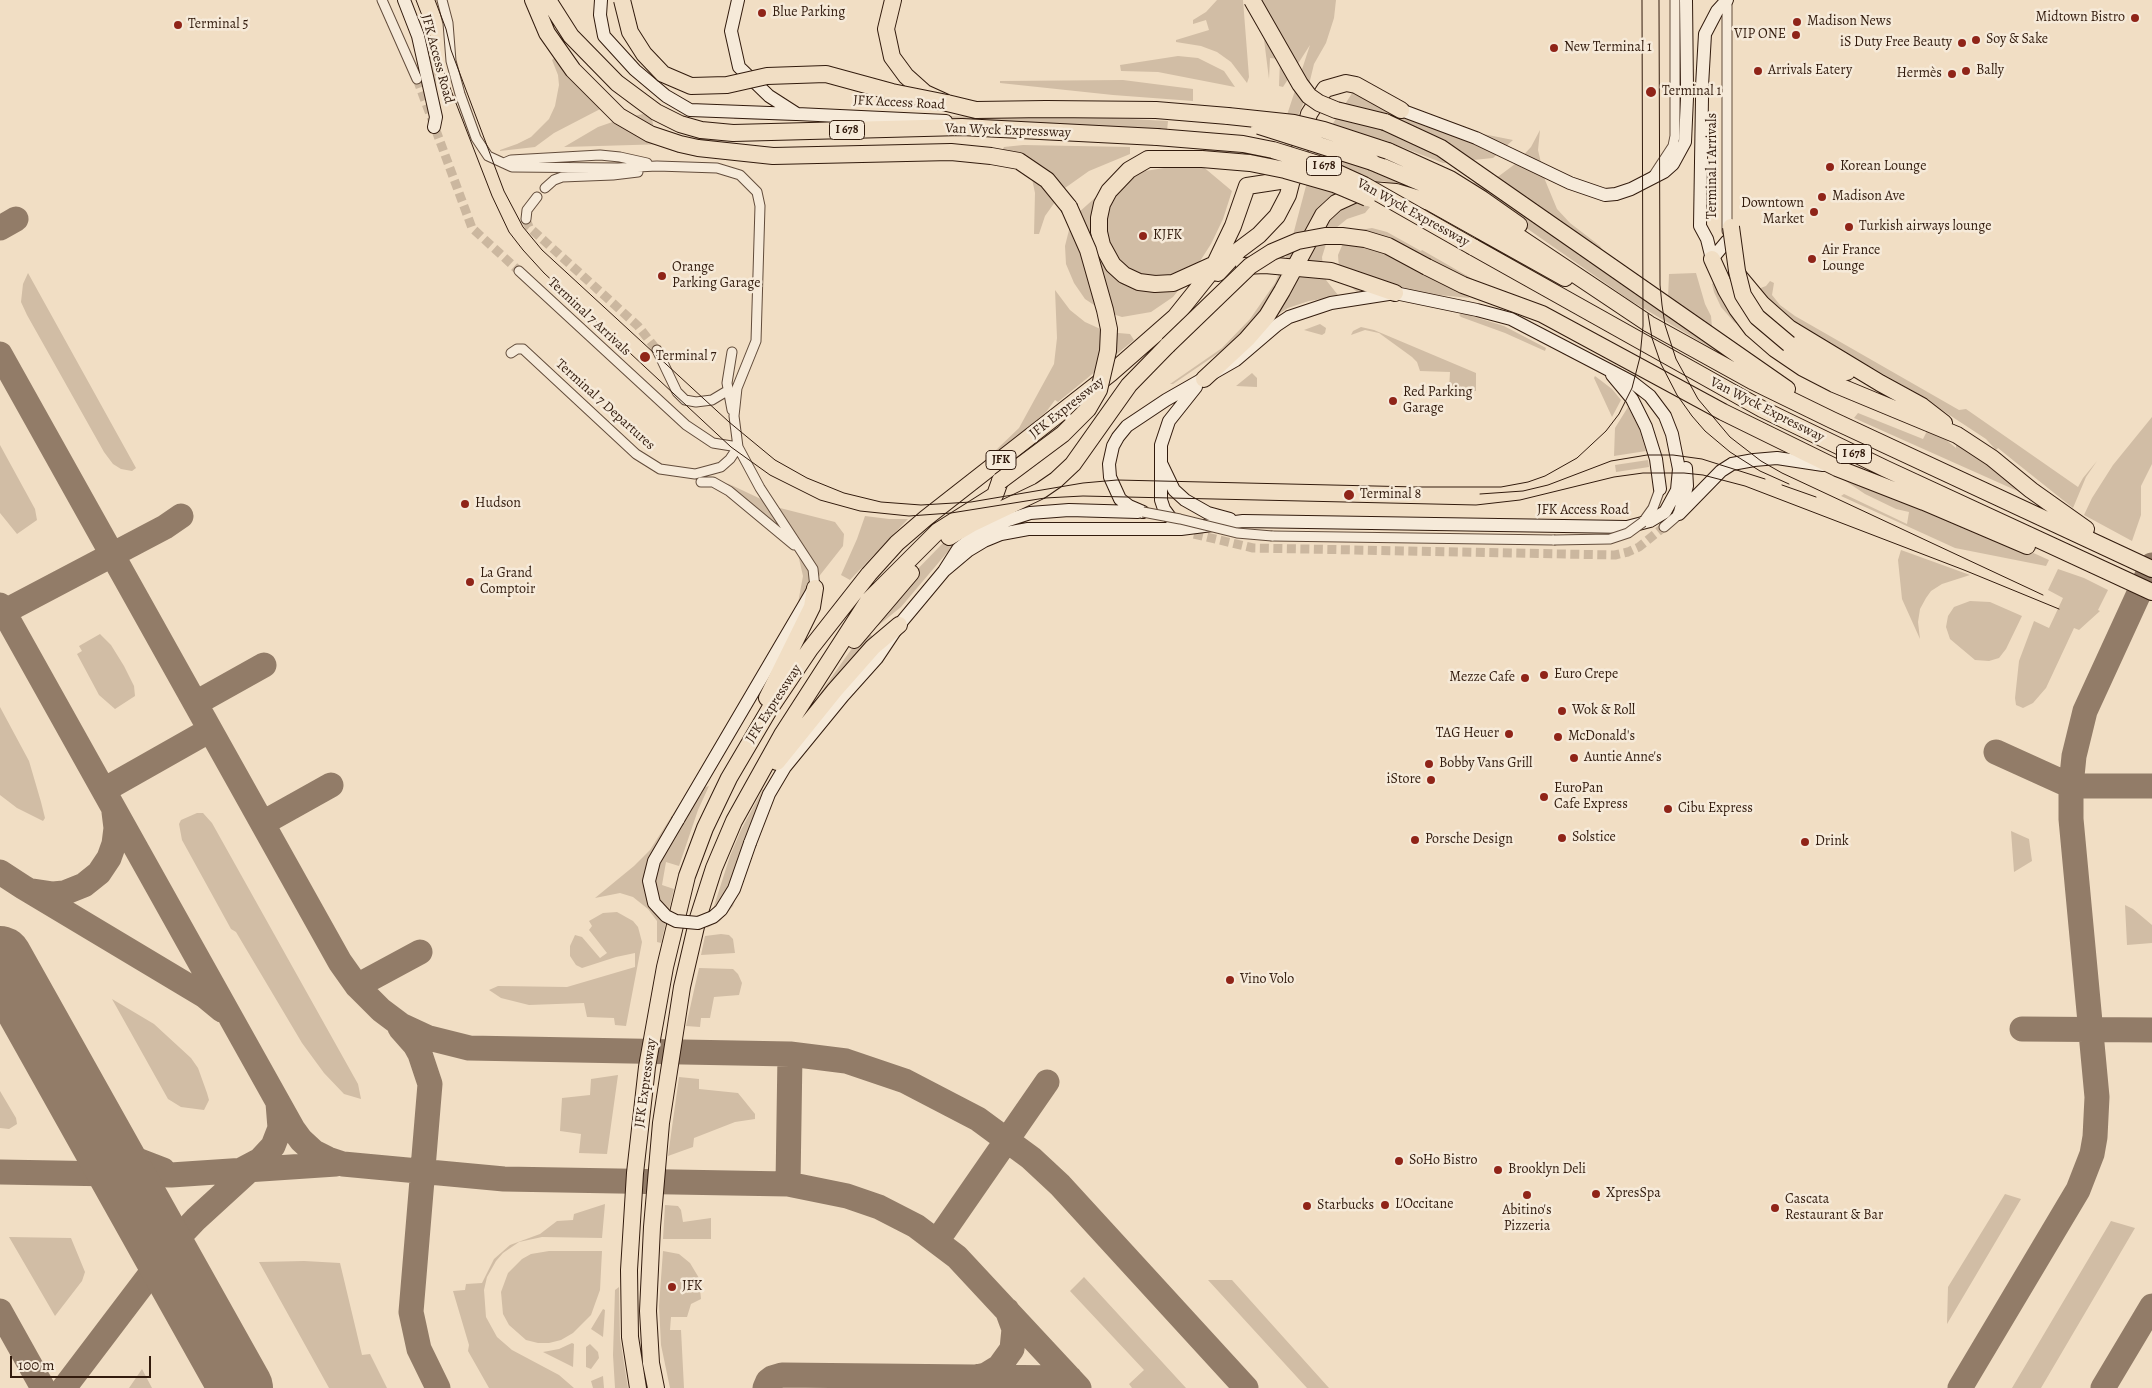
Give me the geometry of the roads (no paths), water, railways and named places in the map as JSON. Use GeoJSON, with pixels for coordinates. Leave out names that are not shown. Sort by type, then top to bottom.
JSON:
{"type":"FeatureCollection","features":[{"type":"Feature","properties":{"kind":"highway"},"geometry":{"type":"LineString","coordinates":[[556,0],[571,29],[592,58]]}},
{"type":"Feature","properties":{"kind":"highway"},"geometry":{"type":"LineString","coordinates":[[622,0],[630,32],[644,54],[663,74],[691,86],[727,85],[767,76],[826,74],[892,92],[947,103]]}},
{"type":"Feature","properties":{"kind":"highway"},"geometry":{"type":"LineString","coordinates":[[893,0],[886,29],[892,57],[906,76],[925,93],[947,103]]}},
{"type":"Feature","properties":{"kind":"highway"},"geometry":{"type":"LineString","coordinates":[[1252,0],[1300,84],[1309,96],[1319,103],[1336,110],[1385,122],[1440,148],[1832,420]]}},
{"type":"Feature","properties":{"kind":"highway"},"geometry":{"type":"LineString","coordinates":[[539,4],[592,58]]}},
{"type":"Feature","properties":{"kind":"highway","name":"JFK Expressway"},"geometry":{"type":"LineString","coordinates":[[539,4],[554,44],[573,70],[619,116],[650,134],[680,144],[773,156],[951,152],[1019,161],[1047,180],[1069,207],[1088,250],[1105,310],[1108,329],[1108,351],[1099,390],[1088,409],[1063,434],[997,488],[941,521],[910,549],[868,601],[783,733],[726,837],[708,886],[694,935],[681,996],[660,1132],[652,1227],[649,1293],[649,1346],[656,1388]]}},
{"type":"Feature","properties":{"kind":"highway","name":"Van Wyck Expressway"},"geometry":{"type":"LineString","coordinates":[[592,58],[630,93],[668,119],[701,130],[733,133],[962,127],[1243,144],[1303,159],[1347,176],[1762,409],[1886,469],[2152,592]]}},
{"type":"Feature","properties":{"kind":"highway"},"geometry":{"type":"LineString","coordinates":[[1216,268],[1259,235],[1277,216],[1288,195],[1293,179],[1306,120],[1314,103],[1325,89],[1346,83],[1356,85],[1401,110]]}},
{"type":"Feature","properties":{"kind":"highway","name":"Van Wyck Expressway"},"geometry":{"type":"LineString","coordinates":[[947,103],[976,110],[1156,110],[1228,116],[1372,162],[1415,180],[1477,210],[1678,341],[1832,420],[2152,569]]}},
{"type":"Feature","properties":{"kind":"highway"},"geometry":{"type":"LineString","coordinates":[[1228,116],[1285,122],[1324,130],[1388,151],[1450,179],[1482,198],[1512,218],[1551,257]]}},
{"type":"Feature","properties":{"kind":"highway"},"geometry":{"type":"LineString","coordinates":[[1395,293],[1331,271],[1265,265],[1216,268],[1173,283],[1155,284],[1140,282],[1124,275],[1113,265],[1107,256],[1099,232],[1102,204],[1109,191],[1124,174],[1148,159],[1218,160],[1284,170],[1334,184],[1417,215]]}},
{"type":"Feature","properties":{"kind":"highway","name":"JFK Expressway"},"geometry":{"type":"LineString","coordinates":[[636,1383],[628,1305],[630,1245],[637,1155],[653,1034],[667,958],[692,860],[712,812],[744,750],[810,649],[869,574],[897,543],[926,518],[1110,374],[1175,317],[1216,268],[1247,186],[1293,179]]}},
{"type":"Feature","properties":{"kind":"highway"},"geometry":{"type":"LineString","coordinates":[[1204,379],[1247,339],[1267,316],[1324,215],[1343,199],[1371,190],[1396,192],[1429,202],[1678,341]]}},
{"type":"Feature","properties":{"kind":"highway"},"geometry":{"type":"LineString","coordinates":[[1729,234],[1743,295],[1758,317],[1789,344],[1821,362],[1880,383]]}},
{"type":"Feature","properties":{"kind":"highway"},"geometry":{"type":"LineString","coordinates":[[1729,234],[1729,257],[1734,268],[1752,294],[1770,312],[1797,334],[1933,413],[1957,436]]}},
{"type":"Feature","properties":{"kind":"highway"},"geometry":{"type":"LineString","coordinates":[[783,733],[854,638],[928,554],[956,532],[1026,499],[1056,480],[1073,464],[1129,385],[1250,266],[1272,252],[1298,241],[1325,236],[1365,239],[1388,246],[1463,285],[1542,314],[1754,429],[1837,468],[1924,502],[2084,571],[2104,570]]}},
{"type":"Feature","properties":{"kind":"highway"},"geometry":{"type":"LineString","coordinates":[[1712,259],[1737,309],[1752,329],[1775,349],[1803,368],[1834,384],[1957,436],[1992,458],[2031,490],[2120,554]]}},
{"type":"Feature","properties":{"kind":"highway"},"geometry":{"type":"LineString","coordinates":[[744,750],[776,677],[812,607],[815,588]]}},
{"type":"Feature","properties":{"kind":"highway"},"geometry":{"type":"LineString","coordinates":[[743,805],[835,690],[873,647],[899,626]]}},
{"type":"Feature","properties":{"kind":"highway"},"geometry":{"type":"LineString","coordinates":[[649,1293],[655,1344],[665,1388]]}},
{"type":"Feature","properties":{"kind":"street"},"geometry":{"type":"LineString","coordinates":[[382,0],[417,79]]}},
{"type":"Feature","properties":{"kind":"street","name":"JFK Access Road"},"geometry":{"type":"LineString","coordinates":[[404,0],[418,36],[436,117],[434,127]]}},
{"type":"Feature","properties":{"kind":"street"},"geometry":{"type":"LineString","coordinates":[[442,0],[448,23],[451,61],[460,94],[476,138],[482,150],[488,156],[512,167],[618,168],[657,166],[729,170],[740,175],[757,192],[760,206],[756,341],[737,388],[734,416]]}},
{"type":"Feature","properties":{"kind":"street","name":"JFK Access Road"},"geometry":{"type":"LineString","coordinates":[[601,0],[600,15],[604,36],[634,70],[666,96],[690,110],[1110,128],[1150,137]]}},
{"type":"Feature","properties":{"kind":"street"},"geometry":{"type":"LineString","coordinates":[[738,0],[731,31],[739,67],[769,96],[797,114]]}},
{"type":"Feature","properties":{"kind":"street"},"geometry":{"type":"LineString","coordinates":[[1401,110],[1492,145],[1595,193],[1616,194],[1649,179],[1673,164],[1686,142],[1674,0]]}},
{"type":"Feature","properties":{"kind":"street"},"geometry":{"type":"LineString","coordinates":[[1649,179],[1673,146],[1681,93],[1686,0]]}},
{"type":"Feature","properties":{"kind":"street"},"geometry":{"type":"LineString","coordinates":[[1712,259],[1707,239],[1700,226],[1705,34],[1717,11],[1728,0]]}},
{"type":"Feature","properties":{"kind":"street"},"geometry":{"type":"LineString","coordinates":[[1712,259],[1729,234],[1728,0]]}},
{"type":"Feature","properties":{"kind":"street","name":"Terminal 1 Arrivals"},"geometry":{"type":"LineString","coordinates":[[1728,0],[1729,234]]}},
{"type":"Feature","properties":{"kind":"street"},"geometry":{"type":"LineString","coordinates":[[545,188],[557,178],[635,173],[657,166]]}},
{"type":"Feature","properties":{"kind":"street"},"geometry":{"type":"LineString","coordinates":[[526,219],[527,210],[537,197]]}},
{"type":"Feature","properties":{"kind":"street","name":"Terminal 7 Arrivals"},"geometry":{"type":"LineString","coordinates":[[519,271],[686,425],[713,443],[738,447]]}},
{"type":"Feature","properties":{"kind":"street"},"geometry":{"type":"LineString","coordinates":[[1395,293],[1332,303],[1289,317],[1236,360],[1166,400],[1132,423],[1120,433],[1110,457],[1110,476],[1120,499],[1129,506],[1143,512],[1180,524],[1253,535],[1603,540],[1617,538],[1637,527],[1650,513],[1660,489],[1653,447],[1642,417],[1626,391],[1605,368]]}},
{"type":"Feature","properties":{"kind":"street","name":"JFK Access Road"},"geometry":{"type":"LineString","coordinates":[[1242,521],[1521,524],[1618,528],[1636,526],[1661,515],[1675,496],[1679,477],[1672,434],[1661,409],[1650,396],[1632,382],[1511,319],[1478,310],[1395,293]]}},
{"type":"Feature","properties":{"kind":"street","name":"Terminal 7 Departures"},"geometry":{"type":"LineString","coordinates":[[511,353],[516,349],[523,349],[646,461],[660,469],[695,474],[721,467],[730,459],[738,447]]}},
{"type":"Feature","properties":{"kind":"street"},"geometry":{"type":"LineString","coordinates":[[657,350],[677,392],[685,400],[696,402],[712,400],[727,391]]}},
{"type":"Feature","properties":{"kind":"street"},"geometry":{"type":"LineString","coordinates":[[732,352],[726,382],[734,416],[738,447],[760,488],[813,569],[815,588],[654,861],[649,881],[654,903],[666,916],[676,921],[698,923],[713,917],[721,910],[734,890],[769,794],[785,767],[830,711],[877,658],[899,626],[944,571],[958,549],[977,534],[993,525],[1030,513],[1069,510],[1143,512]]}},
{"type":"Feature","properties":{"kind":"street"},"geometry":{"type":"LineString","coordinates":[[1194,534],[1169,519],[1162,504],[1161,461],[1163,437],[1169,421],[1178,407],[1204,379]]}},
{"type":"Feature","properties":{"kind":"street"},"geometry":{"type":"LineString","coordinates":[[1672,434],[1685,464],[1687,477],[1686,494],[1679,514]]}},
{"type":"Feature","properties":{"kind":"street"},"geometry":{"type":"LineString","coordinates":[[1664,527],[1721,471],[1732,464],[1777,458],[1837,468]]}},
{"type":"Feature","properties":{"kind":"street"},"geometry":{"type":"LineString","coordinates":[[1161,461],[1174,490],[1185,500],[1208,513],[1242,521]]}},
{"type":"Feature","properties":{"kind":"street"},"geometry":{"type":"LineString","coordinates":[[701,482],[713,482],[729,491],[803,552]]}},
{"type":"Feature","properties":{"kind":"street"},"geometry":{"type":"LineString","coordinates":[[944,571],[976,546],[1001,534],[1018,530],[1242,521]]}},
{"type":"Feature","properties":{"kind":"tunnel"},"geometry":{"type":"LineString","coordinates":[[417,79],[472,228],[519,271]]}},
{"type":"Feature","properties":{"kind":"tunnel"},"geometry":{"type":"LineString","coordinates":[[526,219],[529,227],[638,326],[657,350]]}},
{"type":"Feature","properties":{"kind":"tunnel"},"geometry":{"type":"LineString","coordinates":[[1194,534],[1253,548],[1615,555],[1639,547],[1664,527]]}},
{"type":"Feature","properties":{"kind":"tram line"},"geometry":{"type":"LineString","coordinates":[[416,0],[492,196],[509,232],[523,250],[544,273],[731,447],[770,475],[820,500],[860,511],[909,516],[951,513],[1045,498],[1083,496],[1476,505],[1520,500],[1614,477],[1643,473],[1684,473],[1703,475],[1745,486],[1964,570],[2059,609]]}},
{"type":"Feature","properties":{"kind":"tram line"},"geometry":{"type":"LineString","coordinates":[[435,0],[446,29],[451,50],[504,191],[523,227],[542,250],[729,422],[775,460],[807,478],[844,493],[881,502],[921,505],[971,502],[1083,483],[1117,480],[1417,487],[1501,487],[1528,482],[1545,476],[1577,458],[1606,431],[1619,414],[1632,388],[1640,357],[1643,326],[1642,0]]}},
{"type":"Feature","properties":{"kind":"tram line"},"geometry":{"type":"LineString","coordinates":[[1659,0],[1660,285],[1665,325],[1676,359],[1698,399],[1730,437],[1761,461],[1782,473],[2043,595]]}},
{"type":"Feature","properties":{"kind":"tram line"},"geometry":{"type":"LineString","coordinates":[[1648,314],[1652,338],[1661,364],[1677,395],[1692,416],[1705,431],[1730,452],[1760,471],[1789,484]]}},
{"type":"Feature","properties":{"kind":"tram line"},"geometry":{"type":"LineString","coordinates":[[1480,494],[1523,491],[1548,485],[1611,461],[1647,455],[1673,455],[1702,459],[1765,479]]}},
{"type":"Feature","properties":{"kind":"tram line"},"geometry":{"type":"LineString","coordinates":[[1782,485],[1816,497]]}},
{"type":"Feature","properties":{"kind":"place","name":"Blue Parking"},"geometry":{"type":"Point","coordinates":[762,13]}},
{"type":"Feature","properties":{"kind":"place","name":"Midtown Bistro"},"geometry":{"type":"Point","coordinates":[2135,18]}},
{"type":"Feature","properties":{"kind":"place","name":"Madison News"},"geometry":{"type":"Point","coordinates":[1797,22]}},
{"type":"Feature","properties":{"kind":"place","name":"Terminal 5"},"geometry":{"type":"Point","coordinates":[178,25]}},
{"type":"Feature","properties":{"kind":"place","name":"VIP ONE"},"geometry":{"type":"Point","coordinates":[1796,35]}},
{"type":"Feature","properties":{"kind":"place","name":"Soy & Sake"},"geometry":{"type":"Point","coordinates":[1976,40]}},
{"type":"Feature","properties":{"kind":"place","name":"iS Duty Free Beauty"},"geometry":{"type":"Point","coordinates":[1962,43]}},
{"type":"Feature","properties":{"kind":"place","name":"New Terminal 1"},"geometry":{"type":"Point","coordinates":[1554,48]}},
{"type":"Feature","properties":{"kind":"place","name":"Arrivals Eatery"},"geometry":{"type":"Point","coordinates":[1758,71]}},
{"type":"Feature","properties":{"kind":"place","name":"Bally"},"geometry":{"type":"Point","coordinates":[1966,71]}},
{"type":"Feature","properties":{"kind":"place","name":"Hermès"},"geometry":{"type":"Point","coordinates":[1952,74]}},
{"type":"Feature","properties":{"kind":"place","name":"Terminal 1"},"geometry":{"type":"Point","coordinates":[1651,92]}},
{"type":"Feature","properties":{"kind":"place","name":"Korean Lounge"},"geometry":{"type":"Point","coordinates":[1830,167]}},
{"type":"Feature","properties":{"kind":"place","name":"Madison Ave"},"geometry":{"type":"Point","coordinates":[1822,197]}},
{"type":"Feature","properties":{"kind":"place","name":"Downtown Market"},"geometry":{"type":"Point","coordinates":[1814,212]}},
{"type":"Feature","properties":{"kind":"place","name":"Turkish airways lounge"},"geometry":{"type":"Point","coordinates":[1849,227]}},
{"type":"Feature","properties":{"kind":"place","name":"KJFK"},"geometry":{"type":"Point","coordinates":[1143,236]}},
{"type":"Feature","properties":{"kind":"place","name":"Air France Lounge"},"geometry":{"type":"Point","coordinates":[1812,259]}},
{"type":"Feature","properties":{"kind":"place","name":"Orange Parking Garage"},"geometry":{"type":"Point","coordinates":[662,276]}},
{"type":"Feature","properties":{"kind":"place","name":"Terminal 7"},"geometry":{"type":"Point","coordinates":[645,357]}},
{"type":"Feature","properties":{"kind":"place","name":"Red Parking Garage"},"geometry":{"type":"Point","coordinates":[1393,401]}},
{"type":"Feature","properties":{"kind":"place","name":"Terminal 8"},"geometry":{"type":"Point","coordinates":[1349,495]}},
{"type":"Feature","properties":{"kind":"place","name":"Hudson"},"geometry":{"type":"Point","coordinates":[465,504]}},
{"type":"Feature","properties":{"kind":"place","name":"La Grand Comptoir"},"geometry":{"type":"Point","coordinates":[470,582]}},
{"type":"Feature","properties":{"kind":"place","name":"Euro Crepe"},"geometry":{"type":"Point","coordinates":[1544,675]}},
{"type":"Feature","properties":{"kind":"place","name":"Mezze Cafe"},"geometry":{"type":"Point","coordinates":[1525,678]}},
{"type":"Feature","properties":{"kind":"place","name":"Wok & Roll"},"geometry":{"type":"Point","coordinates":[1562,711]}},
{"type":"Feature","properties":{"kind":"place","name":"TAG Heuer"},"geometry":{"type":"Point","coordinates":[1509,734]}},
{"type":"Feature","properties":{"kind":"place","name":"McDonald's"},"geometry":{"type":"Point","coordinates":[1558,737]}},
{"type":"Feature","properties":{"kind":"place","name":"Auntie Anne's"},"geometry":{"type":"Point","coordinates":[1574,758]}},
{"type":"Feature","properties":{"kind":"place","name":"Bobby Vans Grill"},"geometry":{"type":"Point","coordinates":[1429,764]}},
{"type":"Feature","properties":{"kind":"place","name":"iStore"},"geometry":{"type":"Point","coordinates":[1431,780]}},
{"type":"Feature","properties":{"kind":"place","name":"EuroPan Cafe Express"},"geometry":{"type":"Point","coordinates":[1544,797]}},
{"type":"Feature","properties":{"kind":"place","name":"Cibu Express"},"geometry":{"type":"Point","coordinates":[1668,809]}},
{"type":"Feature","properties":{"kind":"place","name":"Solstice"},"geometry":{"type":"Point","coordinates":[1562,838]}},
{"type":"Feature","properties":{"kind":"place","name":"Porsche Design"},"geometry":{"type":"Point","coordinates":[1415,840]}},
{"type":"Feature","properties":{"kind":"place","name":"Drink"},"geometry":{"type":"Point","coordinates":[1805,842]}},
{"type":"Feature","properties":{"kind":"place","name":"Vino Volo"},"geometry":{"type":"Point","coordinates":[1230,980]}},
{"type":"Feature","properties":{"kind":"place","name":"SoHo Bistro"},"geometry":{"type":"Point","coordinates":[1399,1161]}},
{"type":"Feature","properties":{"kind":"place","name":"Brooklyn Deli"},"geometry":{"type":"Point","coordinates":[1498,1170]}},
{"type":"Feature","properties":{"kind":"place","name":"XpresSpa"},"geometry":{"type":"Point","coordinates":[1596,1194]}},
{"type":"Feature","properties":{"kind":"place","name":"Abitino's Pizzeria"},"geometry":{"type":"Point","coordinates":[1527,1195]}},
{"type":"Feature","properties":{"kind":"place","name":"L'Occitane"},"geometry":{"type":"Point","coordinates":[1385,1205]}},
{"type":"Feature","properties":{"kind":"place","name":"Starbucks"},"geometry":{"type":"Point","coordinates":[1307,1206]}},
{"type":"Feature","properties":{"kind":"place","name":"Cascata Restaurant & Bar"},"geometry":{"type":"Point","coordinates":[1775,1208]}},
{"type":"Feature","properties":{"kind":"place","name":"JFK"},"geometry":{"type":"Point","coordinates":[672,1287]}}]}
